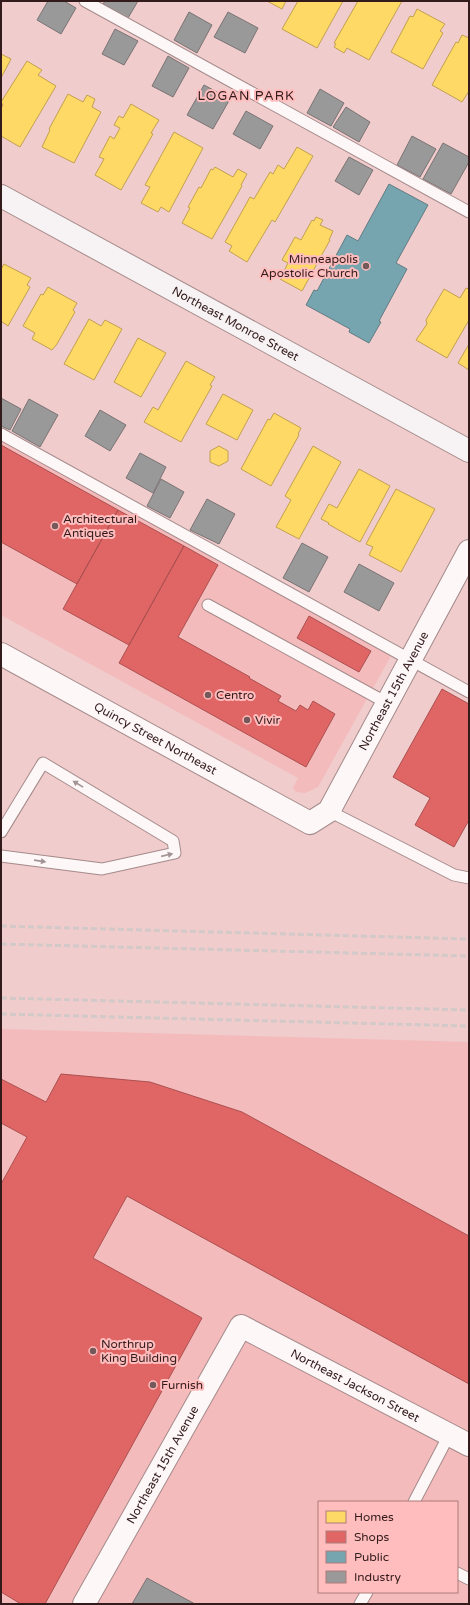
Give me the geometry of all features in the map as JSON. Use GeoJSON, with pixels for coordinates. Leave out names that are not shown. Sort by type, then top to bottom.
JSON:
{"type":"FeatureCollection","features":[{"type":"Feature","properties":{"kind":"street","name":"Northeast Monroe Street"},"geometry":{"type":"LineString","coordinates":[[1,196],[469,451]]}},
{"type":"Feature","properties":{"kind":"street","name":"Northeast 15th Avenue"},"geometry":{"type":"LineString","coordinates":[[310,823],[329,811],[469,551]]}},
{"type":"Feature","properties":{"kind":"street","name":"Quincy Street Northeast"},"geometry":{"type":"LineString","coordinates":[[1,655],[310,823]]}},
{"type":"Feature","properties":{"kind":"street","name":"Northeast 15th Avenue"},"geometry":{"type":"LineString","coordinates":[[84,1604],[240,1326]]}},
{"type":"Feature","properties":{"kind":"street","name":"Northeast Jackson Street"},"geometry":{"type":"LineString","coordinates":[[240,1326],[469,1445]]}},
{"type":"Feature","properties":{"kind":"lane"},"geometry":{"type":"LineString","coordinates":[[85,1],[469,212]]}},
{"type":"Feature","properties":{"kind":"lane"},"geometry":{"type":"LineString","coordinates":[[1,434],[469,692]]}},
{"type":"Feature","properties":{"kind":"lane"},"geometry":{"type":"LineString","coordinates":[[208,605],[387,703]]}},
{"type":"Feature","properties":{"kind":"lane"},"geometry":{"type":"LineString","coordinates":[[1,832],[43,763],[173,841],[175,853],[102,869],[1,856]]}},
{"type":"Feature","properties":{"kind":"lane"},"geometry":{"type":"LineString","coordinates":[[329,811],[454,875],[469,878]]}},
{"type":"Feature","properties":{"kind":"lane"},"geometry":{"type":"LineString","coordinates":[[415,1501],[450,1435]]}},
{"type":"Feature","properties":{"kind":"lane"},"geometry":{"type":"LineString","coordinates":[[458,1574],[469,1579]]}},
{"type":"Feature","properties":{"kind":"lane"},"geometry":{"type":"LineString","coordinates":[[361,1604],[366,1593]]}},
{"type":"Feature","properties":{"kind":"shaded area"},"geometry":{"type":"Polygon","coordinates":[[[1,438],[392,654],[318,787],[305,793],[296,792],[293,788],[298,778],[1,615],[1,438]]]}},
{"type":"Feature","properties":{"kind":"shaded area"},"geometry":{"type":"Polygon","coordinates":[[[1,1029],[469,1042],[469,1604],[1,1604],[1,1029]]]}},
{"type":"Feature","properties":{"kind":"building: Homes"},"geometry":{"type":"Polygon","coordinates":[[[267,1],[286,1],[282,9],[267,1]]]}},
{"type":"Feature","properties":{"kind":"building: Homes"},"geometry":{"type":"Polygon","coordinates":[[[298,1],[343,1],[317,48],[282,29],[298,1]]]}},
{"type":"Feature","properties":{"kind":"building: Homes"},"geometry":{"type":"Polygon","coordinates":[[[358,1],[402,1],[369,60],[347,48],[344,53],[334,47],[336,44],[334,43],[358,1]]]}},
{"type":"Feature","properties":{"kind":"building: Homes"},"geometry":{"type":"Polygon","coordinates":[[[417,9],[445,24],[440,31],[443,33],[423,69],[391,52],[410,16],[413,17],[417,9]]]}},
{"type":"Feature","properties":{"kind":"building: Homes"},"geometry":{"type":"Polygon","coordinates":[[[462,35],[469,38],[469,91],[462,102],[432,85],[456,42],[458,43],[462,35]]]}},
{"type":"Feature","properties":{"kind":"building: Homes"},"geometry":{"type":"Polygon","coordinates":[[[1,54],[11,59],[1,78],[1,54]]]}},
{"type":"Feature","properties":{"kind":"building: Homes"},"geometry":{"type":"Polygon","coordinates":[[[27,61],[42,70],[38,75],[56,86],[20,147],[1,136],[1,108],[3,105],[1,102],[27,61]]]}},
{"type":"Feature","properties":{"kind":"building: Homes"},"geometry":{"type":"Polygon","coordinates":[[[68,94],[83,102],[87,95],[95,99],[92,107],[101,112],[74,163],[42,147],[50,130],[49,129],[68,94]]]}},
{"type":"Feature","properties":{"kind":"building: Homes"},"geometry":{"type":"Polygon","coordinates":[[[131,104],[159,120],[151,133],[153,134],[121,190],[95,175],[104,159],[99,157],[110,136],[114,139],[120,128],[114,125],[119,116],[123,118],[131,104]]]}},
{"type":"Feature","properties":{"kind":"building: Homes"},"geometry":{"type":"Polygon","coordinates":[[[174,132],[203,148],[169,212],[161,207],[158,212],[141,203],[150,187],[145,185],[174,132]]]}},
{"type":"Feature","properties":{"kind":"building: Homes"},"geometry":{"type":"Polygon","coordinates":[[[297,147],[313,156],[275,222],[272,220],[247,262],[229,251],[232,246],[225,242],[250,197],[254,199],[270,172],[273,174],[278,165],[284,169],[297,147]]]}},
{"type":"Feature","properties":{"kind":"building: Homes"},"geometry":{"type":"Polygon","coordinates":[[[215,167],[233,177],[238,169],[247,174],[241,185],[242,186],[212,239],[182,223],[190,208],[188,207],[199,187],[201,188],[211,169],[213,170],[215,167]]]}},
{"type":"Feature","properties":{"kind":"building: Homes"},"geometry":{"type":"Polygon","coordinates":[[[316,217],[323,220],[320,225],[333,231],[330,240],[302,291],[280,279],[288,263],[282,260],[295,237],[301,240],[312,220],[314,221],[316,217]]]}},
{"type":"Feature","properties":{"kind":"building: Homes"},"geometry":{"type":"Polygon","coordinates":[[[4,264],[31,278],[27,285],[30,287],[8,326],[1,321],[1,269],[4,264]]]}},
{"type":"Feature","properties":{"kind":"building: Homes"},"geometry":{"type":"Polygon","coordinates":[[[48,287],[77,303],[73,310],[75,312],[52,350],[32,339],[35,333],[23,326],[41,294],[43,295],[48,287]]]}},
{"type":"Feature","properties":{"kind":"building: Homes"},"geometry":{"type":"Polygon","coordinates":[[[466,288],[469,289],[469,320],[447,358],[416,340],[427,324],[426,320],[444,289],[460,298],[466,288]]]}},
{"type":"Feature","properties":{"kind":"building: Homes"},"geometry":{"type":"Polygon","coordinates":[[[89,319],[101,326],[105,320],[122,329],[94,380],[64,364],[89,319]]]}},
{"type":"Feature","properties":{"kind":"building: Homes"},"geometry":{"type":"Polygon","coordinates":[[[138,338],[166,353],[141,397],[114,382],[138,338]]]}},
{"type":"Feature","properties":{"kind":"building: Homes"},"geometry":{"type":"Polygon","coordinates":[[[469,344],[469,370],[458,363],[469,344]]]}},
{"type":"Feature","properties":{"kind":"building: Homes"},"geometry":{"type":"Polygon","coordinates":[[[186,361],[215,377],[210,385],[212,386],[181,442],[144,422],[153,407],[158,410],[186,361]]]}},
{"type":"Feature","properties":{"kind":"building: Homes"},"geometry":{"type":"Polygon","coordinates":[[[223,394],[253,410],[237,440],[206,424],[223,394]]]}},
{"type":"Feature","properties":{"kind":"building: Homes"},"geometry":{"type":"Polygon","coordinates":[[[274,413],[301,428],[298,434],[299,435],[271,486],[241,469],[268,419],[270,420],[274,413]]]}},
{"type":"Feature","properties":{"kind":"building: Homes"},"geometry":{"type":"Polygon","coordinates":[[[219,446],[228,451],[228,461],[219,466],[210,462],[210,451],[219,446]]]}},
{"type":"Feature","properties":{"kind":"building: Homes"},"geometry":{"type":"Polygon","coordinates":[[[313,446],[341,462],[299,539],[276,527],[291,500],[285,496],[313,446]]]}},
{"type":"Feature","properties":{"kind":"building: Homes"},"geometry":{"type":"Polygon","coordinates":[[[359,469],[390,486],[360,542],[321,519],[329,504],[337,508],[359,469]]]}},
{"type":"Feature","properties":{"kind":"building: Homes"},"geometry":{"type":"Polygon","coordinates":[[[396,489],[435,509],[401,572],[369,555],[373,547],[366,544],[396,489]]]}},
{"type":"Feature","properties":{"kind":"building: Shops","name":"Architectural Antiques"},"geometry":{"type":"Polygon","coordinates":[[[1,445],[118,510],[77,584],[1,542],[1,445]]]}},
{"type":"Feature","properties":{"kind":"building: Shops"},"geometry":{"type":"Polygon","coordinates":[[[118,510],[184,546],[129,645],[63,609],[118,510]]]}},
{"type":"Feature","properties":{"kind":"building: Shops"},"geometry":{"type":"Polygon","coordinates":[[[184,546],[218,565],[178,637],[281,696],[278,701],[296,711],[300,705],[308,710],[313,701],[335,714],[306,767],[119,663],[184,546]]]}},
{"type":"Feature","properties":{"kind":"building: Shops"},"geometry":{"type":"Polygon","coordinates":[[[309,616],[371,651],[359,672],[297,638],[309,616]]]}},
{"type":"Feature","properties":{"kind":"building: Shops"},"geometry":{"type":"Polygon","coordinates":[[[442,689],[469,704],[469,820],[454,847],[415,825],[430,798],[393,777],[442,689]]]}},
{"type":"Feature","properties":{"kind":"building: Shops","name":"Northrup King Building"},"geometry":{"type":"Polygon","coordinates":[[[61,1074],[150,1082],[242,1112],[469,1236],[469,1384],[127,1196],[93,1258],[202,1318],[45,1604],[21,1604],[1,1592],[1,1184],[27,1137],[1,1123],[1,1079],[46,1102],[61,1074]]]}},
{"type":"Feature","properties":{"kind":"building: Public","name":"Minneapolis Apostolic Church"},"geometry":{"type":"Polygon","coordinates":[[[389,184],[428,205],[396,263],[407,269],[369,343],[349,332],[350,329],[306,305],[314,290],[317,291],[347,235],[358,241],[389,184]]]}},
{"type":"Feature","properties":{"kind":"building: Industry"},"geometry":{"type":"Polygon","coordinates":[[[48,1],[64,1],[76,8],[61,34],[37,20],[48,1]]]}},
{"type":"Feature","properties":{"kind":"building: Industry"},"geometry":{"type":"Polygon","coordinates":[[[105,1],[138,1],[128,18],[103,4],[105,1]]]}},
{"type":"Feature","properties":{"kind":"building: Industry"},"geometry":{"type":"Polygon","coordinates":[[[189,12],[212,25],[197,53],[174,40],[189,12]]]}},
{"type":"Feature","properties":{"kind":"building: Industry"},"geometry":{"type":"Polygon","coordinates":[[[228,12],[258,28],[245,53],[214,37],[228,12]]]}},
{"type":"Feature","properties":{"kind":"building: Industry"},"geometry":{"type":"Polygon","coordinates":[[[115,29],[138,41],[124,65],[102,54],[115,29]]]}},
{"type":"Feature","properties":{"kind":"building: Industry"},"geometry":{"type":"Polygon","coordinates":[[[168,56],[189,68],[173,97],[152,86],[168,56]]]}},
{"type":"Feature","properties":{"kind":"building: Industry"},"geometry":{"type":"Polygon","coordinates":[[[204,85],[230,99],[213,129],[187,115],[204,85]]]}},
{"type":"Feature","properties":{"kind":"building: Industry"},"geometry":{"type":"Polygon","coordinates":[[[320,89],[344,103],[331,126],[307,113],[320,89]]]}},
{"type":"Feature","properties":{"kind":"building: Industry"},"geometry":{"type":"Polygon","coordinates":[[[346,107],[370,122],[359,142],[333,127],[346,107]]]}},
{"type":"Feature","properties":{"kind":"building: Industry"},"geometry":{"type":"Polygon","coordinates":[[[246,111],[273,126],[260,149],[233,134],[246,111]]]}},
{"type":"Feature","properties":{"kind":"building: Industry"},"geometry":{"type":"Polygon","coordinates":[[[412,136],[436,149],[420,177],[397,165],[412,136]]]}},
{"type":"Feature","properties":{"kind":"building: Industry"},"geometry":{"type":"Polygon","coordinates":[[[443,143],[469,157],[469,162],[451,194],[423,179],[443,143]]]}},
{"type":"Feature","properties":{"kind":"building: Industry"},"geometry":{"type":"Polygon","coordinates":[[[349,157],[373,170],[359,195],[335,181],[349,157]]]}},
{"type":"Feature","properties":{"kind":"building: Industry"},"geometry":{"type":"Polygon","coordinates":[[[1,398],[21,409],[10,430],[1,426],[1,398]]]}},
{"type":"Feature","properties":{"kind":"building: Industry"},"geometry":{"type":"Polygon","coordinates":[[[29,399],[58,415],[40,447],[12,431],[29,399]]]}},
{"type":"Feature","properties":{"kind":"building: Industry"},"geometry":{"type":"Polygon","coordinates":[[[100,410],[126,425],[110,451],[85,436],[100,410]]]}},
{"type":"Feature","properties":{"kind":"building: Industry"},"geometry":{"type":"Polygon","coordinates":[[[140,453],[166,467],[153,493],[126,478],[140,453]]]}},
{"type":"Feature","properties":{"kind":"building: Industry"},"geometry":{"type":"Polygon","coordinates":[[[161,479],[184,492],[170,518],[147,506],[161,479]]]}},
{"type":"Feature","properties":{"kind":"building: Industry"},"geometry":{"type":"Polygon","coordinates":[[[207,499],[235,514],[219,544],[190,530],[207,499]]]}},
{"type":"Feature","properties":{"kind":"building: Industry"},"geometry":{"type":"Polygon","coordinates":[[[302,543],[328,557],[309,592],[283,578],[302,543]]]}},
{"type":"Feature","properties":{"kind":"building: Industry"},"geometry":{"type":"Polygon","coordinates":[[[359,564],[394,583],[379,611],[344,592],[359,564]]]}},
{"type":"Feature","properties":{"kind":"building: Industry"},"geometry":{"type":"Polygon","coordinates":[[[147,1578],[195,1604],[132,1604],[147,1578]]]}},
{"type":"Feature","properties":{"kind":"railway"},"geometry":{"type":"LineString","coordinates":[[1,926],[469,939]]}},
{"type":"Feature","properties":{"kind":"railway"},"geometry":{"type":"LineString","coordinates":[[1,944],[469,956]]}},
{"type":"Feature","properties":{"kind":"railway"},"geometry":{"type":"LineString","coordinates":[[1,998],[469,1010]]}},
{"type":"Feature","properties":{"kind":"railway"},"geometry":{"type":"LineString","coordinates":[[1,1014],[469,1026]]}},
{"type":"Feature","properties":{"kind":"place","name":"Minneapolis Apostolic Church"},"geometry":{"type":"Point","coordinates":[366,266]}},
{"type":"Feature","properties":{"kind":"place","name":"Architectural Antiques"},"geometry":{"type":"Point","coordinates":[55,526]}},
{"type":"Feature","properties":{"kind":"place","name":"Centro"},"geometry":{"type":"Point","coordinates":[208,695]}},
{"type":"Feature","properties":{"kind":"place","name":"Vivir"},"geometry":{"type":"Point","coordinates":[247,720]}},
{"type":"Feature","properties":{"kind":"place","name":"Northrup King Building"},"geometry":{"type":"Point","coordinates":[93,1351]}},
{"type":"Feature","properties":{"kind":"place","name":"Furnish"},"geometry":{"type":"Point","coordinates":[153,1385]}},
{"type":"Feature","properties":{"kind":"district","name":"LOGAN PARK"},"geometry":{"type":"Point","coordinates":[246,95]}}]}
